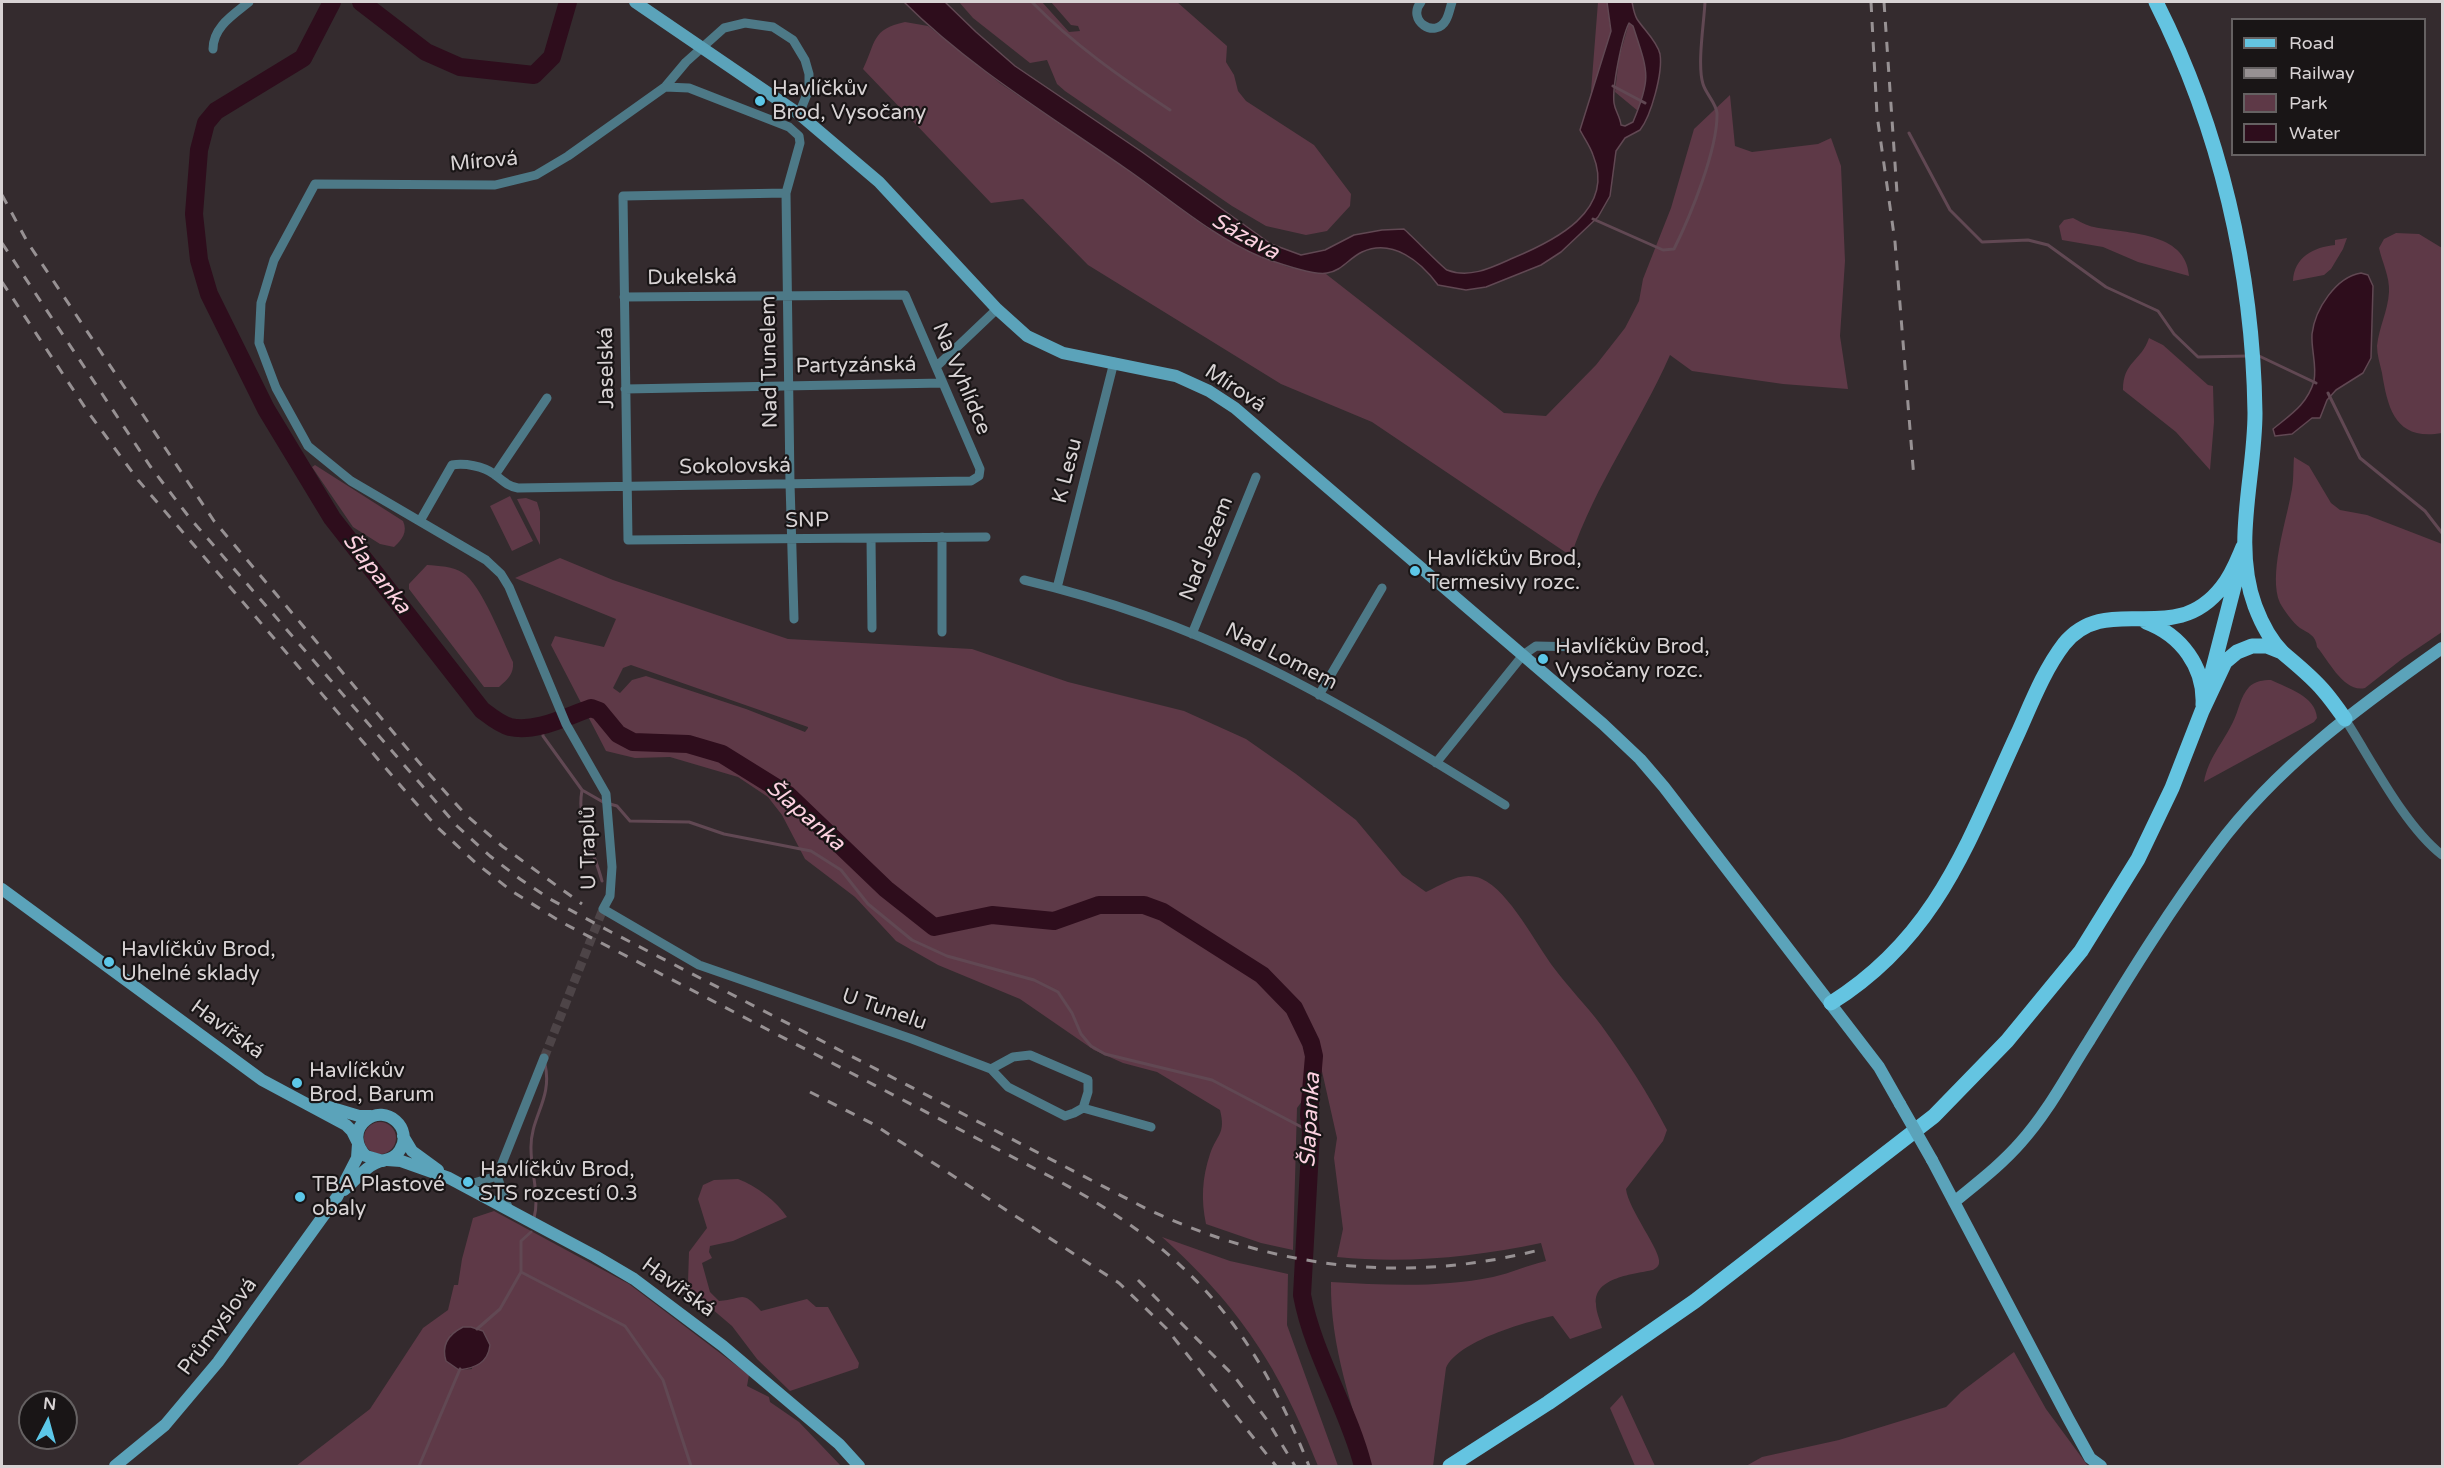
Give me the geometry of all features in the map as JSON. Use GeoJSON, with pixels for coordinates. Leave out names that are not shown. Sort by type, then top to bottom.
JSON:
{"type":"FeatureCollection","features":[{"type":"Feature","properties":{"kind":"main road"},"geometry":{"type":"LineString","coordinates":[[2156,2],[2194,89],[2220,166],[2240,248],[2251,327],[2254,370],[2253,454],[2244,545],[2202,711]]}},
{"type":"Feature","properties":{"kind":"main road"},"geometry":{"type":"LineString","coordinates":[[1831,1003],[1855,988],[1888,961],[1917,929],[1941,895],[1984,809],[2035,696],[2064,645],[2084,627],[2100,621],[2118,618],[2141,620],[2174,618],[2205,604],[2228,580],[2244,545]]}},
{"type":"Feature","properties":{"kind":"main road"},"geometry":{"type":"LineString","coordinates":[[2244,545],[2247,577],[2256,608],[2267,631],[2282,652],[2323,690],[2345,719]]}},
{"type":"Feature","properties":{"kind":"main road"},"geometry":{"type":"LineString","coordinates":[[2141,620],[2168,633],[2189,654],[2200,681],[2202,711]]}},
{"type":"Feature","properties":{"kind":"main road"},"geometry":{"type":"LineString","coordinates":[[1450,1467],[1548,1403],[1695,1301],[1934,1116],[2007,1041],[2081,951],[2138,859],[2172,788],[2218,673],[2230,656],[2252,646],[2267,646],[2282,652]]}},
{"type":"Feature","properties":{"kind":"street"},"geometry":{"type":"LineString","coordinates":[[213,49],[213,37],[222,25],[249,2]]}},
{"type":"Feature","properties":{"kind":"street","name":"Mírová"},"geometry":{"type":"LineString","coordinates":[[635,2],[799,114],[879,182],[1020,331],[1044,346],[1073,355],[1176,376],[1230,404],[1628,748],[1664,787],[1879,1067],[1932,1160],[2090,1458],[2101,1467]]}},
{"type":"Feature","properties":{"kind":"street"},"geometry":{"type":"LineString","coordinates":[[1420,2],[1416,9],[1417,19],[1422,26],[1433,29],[1446,20],[1452,2]]}},
{"type":"Feature","properties":{"kind":"street","name":"Mírová"},"geometry":{"type":"LineString","coordinates":[[315,184],[495,185],[524,179],[545,171],[568,156],[665,87],[702,46],[724,28],[745,23],[773,27],[792,40],[805,60],[808,88],[799,114]]}},
{"type":"Feature","properties":{"kind":"street","name":"Nad Tunelem"},"geometry":{"type":"LineString","coordinates":[[665,87],[689,88],[789,127],[799,136],[800,143],[786,193],[794,619]]}},
{"type":"Feature","properties":{"kind":"street","name":"U Traplů"},"geometry":{"type":"LineString","coordinates":[[315,184],[274,260],[261,303],[260,343],[276,388],[308,446],[351,481],[486,560],[501,574],[509,586],[566,724],[606,794],[612,867],[610,896],[603,909]]}},
{"type":"Feature","properties":{"kind":"street","name":"Jaselská"},"geometry":{"type":"LineString","coordinates":[[628,540],[623,196],[786,193]]}},
{"type":"Feature","properties":{"kind":"street","name":"Dukelská"},"geometry":{"type":"LineString","coordinates":[[624,297],[905,295]]}},
{"type":"Feature","properties":{"kind":"street","name":"Na Vyhlídce"},"geometry":{"type":"LineString","coordinates":[[905,295],[980,469],[979,477]]}},
{"type":"Feature","properties":{"kind":"street"},"geometry":{"type":"LineString","coordinates":[[937,366],[997,309]]}},
{"type":"Feature","properties":{"kind":"street","name":"K Lesu"},"geometry":{"type":"LineString","coordinates":[[1057,588],[1114,362]]}},
{"type":"Feature","properties":{"kind":"street","name":"Partyzánská"},"geometry":{"type":"LineString","coordinates":[[625,389],[943,383]]}},
{"type":"Feature","properties":{"kind":"street"},"geometry":{"type":"LineString","coordinates":[[494,474],[547,398]]}},
{"type":"Feature","properties":{"kind":"street","name":"Sokolovská"},"geometry":{"type":"LineString","coordinates":[[420,521],[452,465],[485,469],[508,485],[518,488],[973,481],[979,477]]}},
{"type":"Feature","properties":{"kind":"street","name":"Nad Jezem"},"geometry":{"type":"LineString","coordinates":[[1192,634],[1256,477]]}},
{"type":"Feature","properties":{"kind":"street"},"geometry":{"type":"LineString","coordinates":[[942,537],[942,632]]}},
{"type":"Feature","properties":{"kind":"street","name":"SNP"},"geometry":{"type":"LineString","coordinates":[[628,540],[986,537]]}},
{"type":"Feature","properties":{"kind":"street"},"geometry":{"type":"LineString","coordinates":[[870,538],[872,628]]}},
{"type":"Feature","properties":{"kind":"street","name":"Nad Lomem"},"geometry":{"type":"LineString","coordinates":[[1024,580],[1124,608],[1256,662],[1319,695],[1505,805]]}},
{"type":"Feature","properties":{"kind":"street"},"geometry":{"type":"LineString","coordinates":[[1319,695],[1382,588]]}},
{"type":"Feature","properties":{"kind":"street"},"geometry":{"type":"LineString","coordinates":[[1436,763],[1523,655],[1536,646],[1581,647]]}},
{"type":"Feature","properties":{"kind":"street"},"geometry":{"type":"LineString","coordinates":[[1954,1202],[2004,1161],[2033,1128],[2130,975],[2216,848],[2255,802],[2345,719],[2442,648]]}},
{"type":"Feature","properties":{"kind":"street"},"geometry":{"type":"LineString","coordinates":[[2345,719],[2408,818],[2423,837],[2442,855]]}},
{"type":"Feature","properties":{"kind":"street","name":"Havířská"},"geometry":{"type":"LineString","coordinates":[[2,889],[246,1068],[286,1093],[346,1125],[355,1134],[366,1156],[401,1161],[448,1178],[595,1256],[643,1286],[732,1353],[830,1436],[859,1467]]}},
{"type":"Feature","properties":{"kind":"street","name":"U Tunelu"},"geometry":{"type":"LineString","coordinates":[[603,909],[699,965],[991,1069],[1008,1087],[1065,1116],[1083,1108],[1151,1127]]}},
{"type":"Feature","properties":{"kind":"street"},"geometry":{"type":"LineString","coordinates":[[991,1069],[1013,1057],[1030,1055],[1040,1059],[1088,1080],[1088,1092],[1083,1108]]}},
{"type":"Feature","properties":{"kind":"street"},"geometry":{"type":"LineString","coordinates":[[509,1210],[497,1176],[544,1058]]}},
{"type":"Feature","properties":{"kind":"street","name":"Havířská"},"geometry":{"type":"LineString","coordinates":[[286,1093],[346,1113],[359,1116],[382,1114],[393,1118],[400,1125],[412,1151],[448,1178]]}},
{"type":"Feature","properties":{"kind":"street"},"geometry":{"type":"LineString","coordinates":[[358,1142],[360,1126],[372,1116]]}},
{"type":"Feature","properties":{"kind":"street"},"geometry":{"type":"LineString","coordinates":[[385,1160],[400,1151],[404,1136]]}},
{"type":"Feature","properties":{"kind":"street","name":"Průmyslová"},"geometry":{"type":"LineString","coordinates":[[115,1467],[165,1425],[206,1379],[337,1197],[357,1158],[358,1142]]}},
{"type":"Feature","properties":{"kind":"street","name":"Průmyslová"},"geometry":{"type":"LineString","coordinates":[[337,1197],[371,1166],[385,1160]]}},
{"type":"Feature","properties":{"kind":"street"},"geometry":{"type":"LineString","coordinates":[[464,1186],[497,1176]]}},
{"type":"Feature","properties":{"kind":"green space"},"geometry":{"type":"Polygon","coordinates":[[[959,2],[1042,2],[1069,32],[1080,31],[1078,26],[1071,25],[1051,2],[1177,2],[1227,46],[1226,62],[1234,75],[1238,91],[1246,101],[1314,145],[1351,194],[1350,206],[1327,231],[1306,235],[1266,226],[1232,206],[1065,91],[1057,84],[1047,60],[1030,63],[973,18],[959,2]]]}},
{"type":"Feature","properties":{"kind":"green space"},"geometry":{"type":"Polygon","coordinates":[[[1598,2],[1607,2],[1611,31],[1590,104],[1598,2]]]}},
{"type":"Feature","properties":{"kind":"green space"},"geometry":{"type":"Polygon","coordinates":[[[905,22],[928,26],[1001,84],[1126,168],[1207,228],[1259,256],[1288,267],[1326,274],[1504,413],[1546,416],[1596,365],[1625,328],[1639,301],[1643,279],[1671,208],[1694,129],[1730,95],[1735,146],[1752,152],[1818,144],[1831,138],[1841,166],[1845,261],[1840,336],[1848,389],[1783,384],[1692,371],[1670,355],[1592,504],[1571,556],[1372,422],[1281,384],[1088,265],[1023,199],[991,203],[863,69],[880,33],[905,22]]]}},
{"type":"Feature","properties":{"kind":"green space"},"geometry":{"type":"Polygon","coordinates":[[[1629,23],[1633,26],[1645,68],[1645,88],[1638,111],[1615,92],[1619,58],[1629,23]]]}},
{"type":"Feature","properties":{"kind":"green space"},"geometry":{"type":"Polygon","coordinates":[[[2073,218],[2091,226],[2153,237],[2166,243],[2178,250],[2185,261],[2189,276],[2138,262],[2103,247],[2062,240],[2059,226],[2064,220],[2073,218]]]}},
{"type":"Feature","properties":{"kind":"green space"},"geometry":{"type":"Polygon","coordinates":[[[2396,233],[2419,234],[2442,248],[2442,433],[2426,434],[2404,427],[2391,410],[2384,387],[2377,346],[2387,306],[2389,286],[2379,248],[2384,239],[2396,233]]]}},
{"type":"Feature","properties":{"kind":"green space"},"geometry":{"type":"Polygon","coordinates":[[[2347,238],[2331,269],[2324,275],[2293,281],[2297,266],[2306,255],[2320,248],[2335,245],[2335,240],[2347,238]]]}},
{"type":"Feature","properties":{"kind":"green space"},"geometry":{"type":"Polygon","coordinates":[[[2149,338],[2163,345],[2208,385],[2213,386],[2214,422],[2210,470],[2176,432],[2123,390],[2129,367],[2142,352],[2149,338]]]}},
{"type":"Feature","properties":{"kind":"green space"},"geometry":{"type":"Polygon","coordinates":[[[2294,457],[2309,466],[2331,503],[2340,510],[2367,515],[2442,544],[2442,632],[2365,688],[2350,686],[2338,675],[2317,647],[2313,637],[2294,623],[2280,603],[2276,579],[2277,564],[2292,489],[2294,457]]]}},
{"type":"Feature","properties":{"kind":"green space"},"geometry":{"type":"Polygon","coordinates":[[[315,465],[403,521],[402,539],[394,547],[380,544],[353,527],[312,467],[315,465]]]}},
{"type":"Feature","properties":{"kind":"green space"},"geometry":{"type":"Polygon","coordinates":[[[510,496],[533,541],[512,551],[490,506],[510,496]]]}},
{"type":"Feature","properties":{"kind":"green space"},"geometry":{"type":"Polygon","coordinates":[[[526,498],[537,502],[540,512],[540,545],[517,499],[526,498]]]}},
{"type":"Feature","properties":{"kind":"green space"},"geometry":{"type":"Polygon","coordinates":[[[560,558],[613,580],[788,639],[972,649],[1068,682],[1184,711],[1246,739],[1296,774],[1356,820],[1402,875],[1426,892],[1446,882],[1467,876],[1482,879],[1492,885],[1512,906],[1554,968],[1619,1050],[1667,1130],[1663,1141],[1626,1189],[1632,1207],[1659,1257],[1658,1265],[1653,1270],[1617,1278],[1601,1288],[1596,1304],[1602,1328],[1570,1339],[1553,1316],[1494,1334],[1464,1349],[1446,1368],[1433,1466],[1370,1466],[1338,1353],[1331,1282],[1432,1284],[1493,1277],[1546,1261],[1541,1243],[1440,1258],[1389,1260],[1337,1257],[1343,1229],[1334,1158],[1337,1138],[1312,1027],[1303,1045],[1309,1061],[1311,1089],[1297,1108],[1293,1250],[1261,1243],[1206,1224],[1203,1206],[1204,1180],[1210,1154],[1220,1134],[1222,1118],[1220,1110],[1157,1072],[1123,1063],[1094,1050],[1020,999],[938,965],[896,941],[855,897],[805,859],[782,815],[768,797],[738,777],[670,757],[635,758],[606,751],[551,645],[555,636],[604,647],[616,619],[515,578],[560,558]],[[631,665],[623,668],[613,688],[620,693],[632,680],[646,676],[746,709],[805,732],[808,727],[631,665]]]}},
{"type":"Feature","properties":{"kind":"green space"},"geometry":{"type":"Polygon","coordinates":[[[427,565],[450,568],[463,573],[470,579],[484,600],[513,662],[510,676],[499,687],[484,687],[409,589],[409,584],[427,565]]]}},
{"type":"Feature","properties":{"kind":"green space"},"geometry":{"type":"Polygon","coordinates":[[[2271,680],[2306,698],[2312,704],[2317,718],[2314,722],[2204,782],[2209,765],[2233,722],[2246,691],[2256,682],[2271,680]]]}},
{"type":"Feature","properties":{"kind":"green space"},"geometry":{"type":"Polygon","coordinates":[[[380,1122],[391,1127],[396,1138],[391,1149],[380,1154],[369,1149],[364,1138],[369,1127],[380,1122]]]}},
{"type":"Feature","properties":{"kind":"green space"},"geometry":{"type":"Polygon","coordinates":[[[738,1179],[766,1195],[787,1217],[733,1241],[710,1246],[709,1252],[712,1258],[702,1263],[710,1292],[719,1301],[746,1298],[761,1311],[807,1299],[816,1307],[828,1307],[859,1363],[858,1368],[790,1391],[757,1359],[732,1326],[691,1291],[688,1282],[689,1252],[707,1228],[698,1199],[703,1185],[714,1180],[738,1179]]]}},
{"type":"Feature","properties":{"kind":"green space"},"geometry":{"type":"Polygon","coordinates":[[[494,1211],[629,1284],[749,1375],[747,1386],[769,1397],[770,1402],[799,1422],[841,1466],[296,1466],[370,1409],[423,1328],[448,1310],[454,1285],[458,1285],[473,1218],[494,1211]],[[463,1327],[450,1335],[459,1370],[472,1369],[463,1327]]]}},
{"type":"Feature","properties":{"kind":"green space"},"geometry":{"type":"Polygon","coordinates":[[[1162,1237],[1230,1261],[1288,1274],[1287,1325],[1338,1466],[1318,1466],[1289,1399],[1255,1341],[1214,1289],[1162,1237]]]}},
{"type":"Feature","properties":{"kind":"green space"},"geometry":{"type":"Polygon","coordinates":[[[2014,1352],[2046,1409],[2088,1466],[1746,1466],[1762,1457],[1839,1440],[1946,1407],[1961,1392],[2014,1352]]]}},
{"type":"Feature","properties":{"kind":"green space"},"geometry":{"type":"Polygon","coordinates":[[[1622,1395],[1655,1466],[1635,1466],[1610,1408],[1622,1395]]]}},
{"type":"Feature","properties":{"kind":"water","name":"Sázava"},"geometry":{"type":"Polygon","coordinates":[[[904,2],[945,2],[1015,66],[1142,152],[1271,244],[1301,255],[1325,250],[1354,235],[1404,229],[1447,270],[1464,273],[1489,268],[1546,243],[1577,221],[1589,208],[1596,192],[1598,175],[1592,152],[1580,130],[1611,31],[1607,2],[1632,2],[1637,19],[1658,49],[1660,62],[1658,83],[1648,115],[1640,130],[1625,138],[1616,151],[1610,196],[1598,217],[1561,252],[1541,265],[1486,287],[1466,290],[1438,285],[1415,261],[1395,250],[1385,248],[1373,248],[1362,252],[1337,270],[1327,273],[1304,271],[1261,257],[1208,228],[1010,90],[929,26],[904,2]],[[1629,23],[1623,39],[1614,96],[1621,125],[1625,126],[1633,122],[1643,94],[1646,74],[1633,26],[1629,23]]]}},
{"type":"Feature","properties":{"kind":"water"},"geometry":{"type":"Polygon","coordinates":[[[2361,273],[2368,275],[2373,286],[2371,358],[2363,373],[2336,390],[2327,400],[2320,418],[2312,418],[2292,434],[2275,436],[2273,429],[2302,403],[2314,381],[2312,334],[2317,314],[2335,287],[2361,273]]]}},
{"type":"Feature","properties":{"kind":"water"},"geometry":{"type":"Polygon","coordinates":[[[463,1327],[483,1331],[490,1345],[484,1360],[470,1368],[459,1370],[446,1361],[445,1345],[454,1333],[463,1327]]]}},
{"type":"Feature","properties":{"kind":"waterway","name":"Šlapanka"},"geometry":{"type":"LineString","coordinates":[[332,2],[303,58],[216,111],[206,123],[199,150],[194,214],[199,260],[209,294],[266,409],[332,518],[482,710],[502,724],[510,727],[530,728],[591,708],[599,711],[618,734],[633,742],[688,744],[722,754],[788,795],[886,889],[934,927],[992,915],[1054,921],[1099,905],[1144,905],[1163,912],[1262,975],[1294,1008],[1311,1043],[1314,1056],[1309,1115],[1311,1132],[1302,1295],[1314,1338],[1349,1423],[1363,1466]]}},
{"type":"Feature","properties":{"kind":"waterway","name":"Šlapanka"},"geometry":{"type":"LineString","coordinates":[[361,2],[426,52],[460,67],[534,75],[552,57],[568,2]]}},
{"type":"Feature","properties":{"kind":"waterway"},"geometry":{"type":"LineString","coordinates":[[1032,2],[1098,59],[1170,110]]}},
{"type":"Feature","properties":{"kind":"waterway"},"geometry":{"type":"LineString","coordinates":[[1593,219],[1663,250],[1674,249],[1702,182],[1716,128],[1716,109],[1704,88],[1701,76],[1705,2]]}},
{"type":"Feature","properties":{"kind":"waterway"},"geometry":{"type":"LineString","coordinates":[[1613,86],[1645,103]]}},
{"type":"Feature","properties":{"kind":"waterway"},"geometry":{"type":"LineString","coordinates":[[1909,133],[1950,210],[1982,242],[2028,240],[2048,245],[2106,287],[2158,311],[2174,334],[2198,357],[2248,356]]}},
{"type":"Feature","properties":{"kind":"waterway"},"geometry":{"type":"LineString","coordinates":[[2257,355],[2316,383]]}},
{"type":"Feature","properties":{"kind":"waterway"},"geometry":{"type":"LineString","coordinates":[[2328,393],[2360,458],[2425,511],[2442,533]]}},
{"type":"Feature","properties":{"kind":"waterway"},"geometry":{"type":"LineString","coordinates":[[542,724],[543,736],[582,790],[581,814],[602,881]]}},
{"type":"Feature","properties":{"kind":"waterway"},"geometry":{"type":"LineString","coordinates":[[582,790],[603,802]]}},
{"type":"Feature","properties":{"kind":"waterway"},"geometry":{"type":"LineString","coordinates":[[610,804],[617,806],[630,821],[689,822],[724,834],[811,851],[841,870],[868,904],[912,940],[947,956],[1034,980],[1058,992],[1072,1013],[1081,1034],[1091,1046],[1105,1054],[1212,1080],[1311,1132]]}},
{"type":"Feature","properties":{"kind":"waterway"},"geometry":{"type":"LineString","coordinates":[[534,1218],[536,1192],[531,1149],[534,1127],[546,1088],[545,1064]]}},
{"type":"Feature","properties":{"kind":"waterway"},"geometry":{"type":"LineString","coordinates":[[477,1329],[500,1309],[521,1272],[521,1241],[531,1232]]}},
{"type":"Feature","properties":{"kind":"waterway"},"geometry":{"type":"LineString","coordinates":[[521,1272],[625,1326],[663,1380],[691,1466]]}},
{"type":"Feature","properties":{"kind":"waterway"},"geometry":{"type":"LineString","coordinates":[[419,1466],[460,1369]]}},
{"type":"Feature","properties":{"kind":"tunnel"},"geometry":{"type":"LineString","coordinates":[[544,1058],[603,909]]}},
{"type":"Feature","properties":{"kind":"railway"},"geometry":{"type":"LineString","coordinates":[[1871,2],[1877,115],[1895,242],[1914,479]]}},
{"type":"Feature","properties":{"kind":"railway"},"geometry":{"type":"LineString","coordinates":[[1884,2],[1897,193]]}},
{"type":"Feature","properties":{"kind":"railway"},"geometry":{"type":"LineString","coordinates":[[2,195],[28,243],[214,521],[465,814],[502,846],[582,904]]}},
{"type":"Feature","properties":{"kind":"railway"},"geometry":{"type":"LineString","coordinates":[[2,243],[150,466],[189,517],[457,826],[490,856],[550,899],[1147,1209],[1195,1229],[1244,1246],[1293,1258],[1342,1265],[1391,1268],[1441,1266],[1492,1260],[1543,1249]]}},
{"type":"Feature","properties":{"kind":"railway"},"geometry":{"type":"LineString","coordinates":[[2,282],[88,412],[138,480],[437,827],[477,864],[513,892],[563,923],[1051,1177],[1099,1204],[1140,1232],[1177,1262],[1210,1295],[1238,1331],[1264,1371],[1309,1466]]}},
{"type":"Feature","properties":{"kind":"railway"},"geometry":{"type":"LineString","coordinates":[[810,1092],[873,1124],[1119,1283],[1166,1328],[1276,1466]]}},
{"type":"Feature","properties":{"kind":"railway"},"geometry":{"type":"LineString","coordinates":[[1138,1280],[1234,1376],[1267,1420],[1295,1466]]}},
{"type":"Feature","properties":{"kind":"place","name":"Havlíčkův Brod, Vysočany"},"geometry":{"type":"Point","coordinates":[760,101]}},
{"type":"Feature","properties":{"kind":"place","name":"Havlíčkův Brod, Termesivy rozc."},"geometry":{"type":"Point","coordinates":[1415,571]}},
{"type":"Feature","properties":{"kind":"place","name":"Havlíčkův Brod, Vysočany rozc."},"geometry":{"type":"Point","coordinates":[1543,659]}},
{"type":"Feature","properties":{"kind":"place","name":"Havlíčkův Brod, Uhelné sklady"},"geometry":{"type":"Point","coordinates":[109,962]}},
{"type":"Feature","properties":{"kind":"place","name":"Havlíčkův Brod, Barum"},"geometry":{"type":"Point","coordinates":[297,1083]}},
{"type":"Feature","properties":{"kind":"place","name":"Havlíčkův Brod, STS rozcestí 0.3"},"geometry":{"type":"Point","coordinates":[468,1182]}},
{"type":"Feature","properties":{"kind":"place","name":"TBA Plastové obaly"},"geometry":{"type":"Point","coordinates":[300,1197]}}]}
